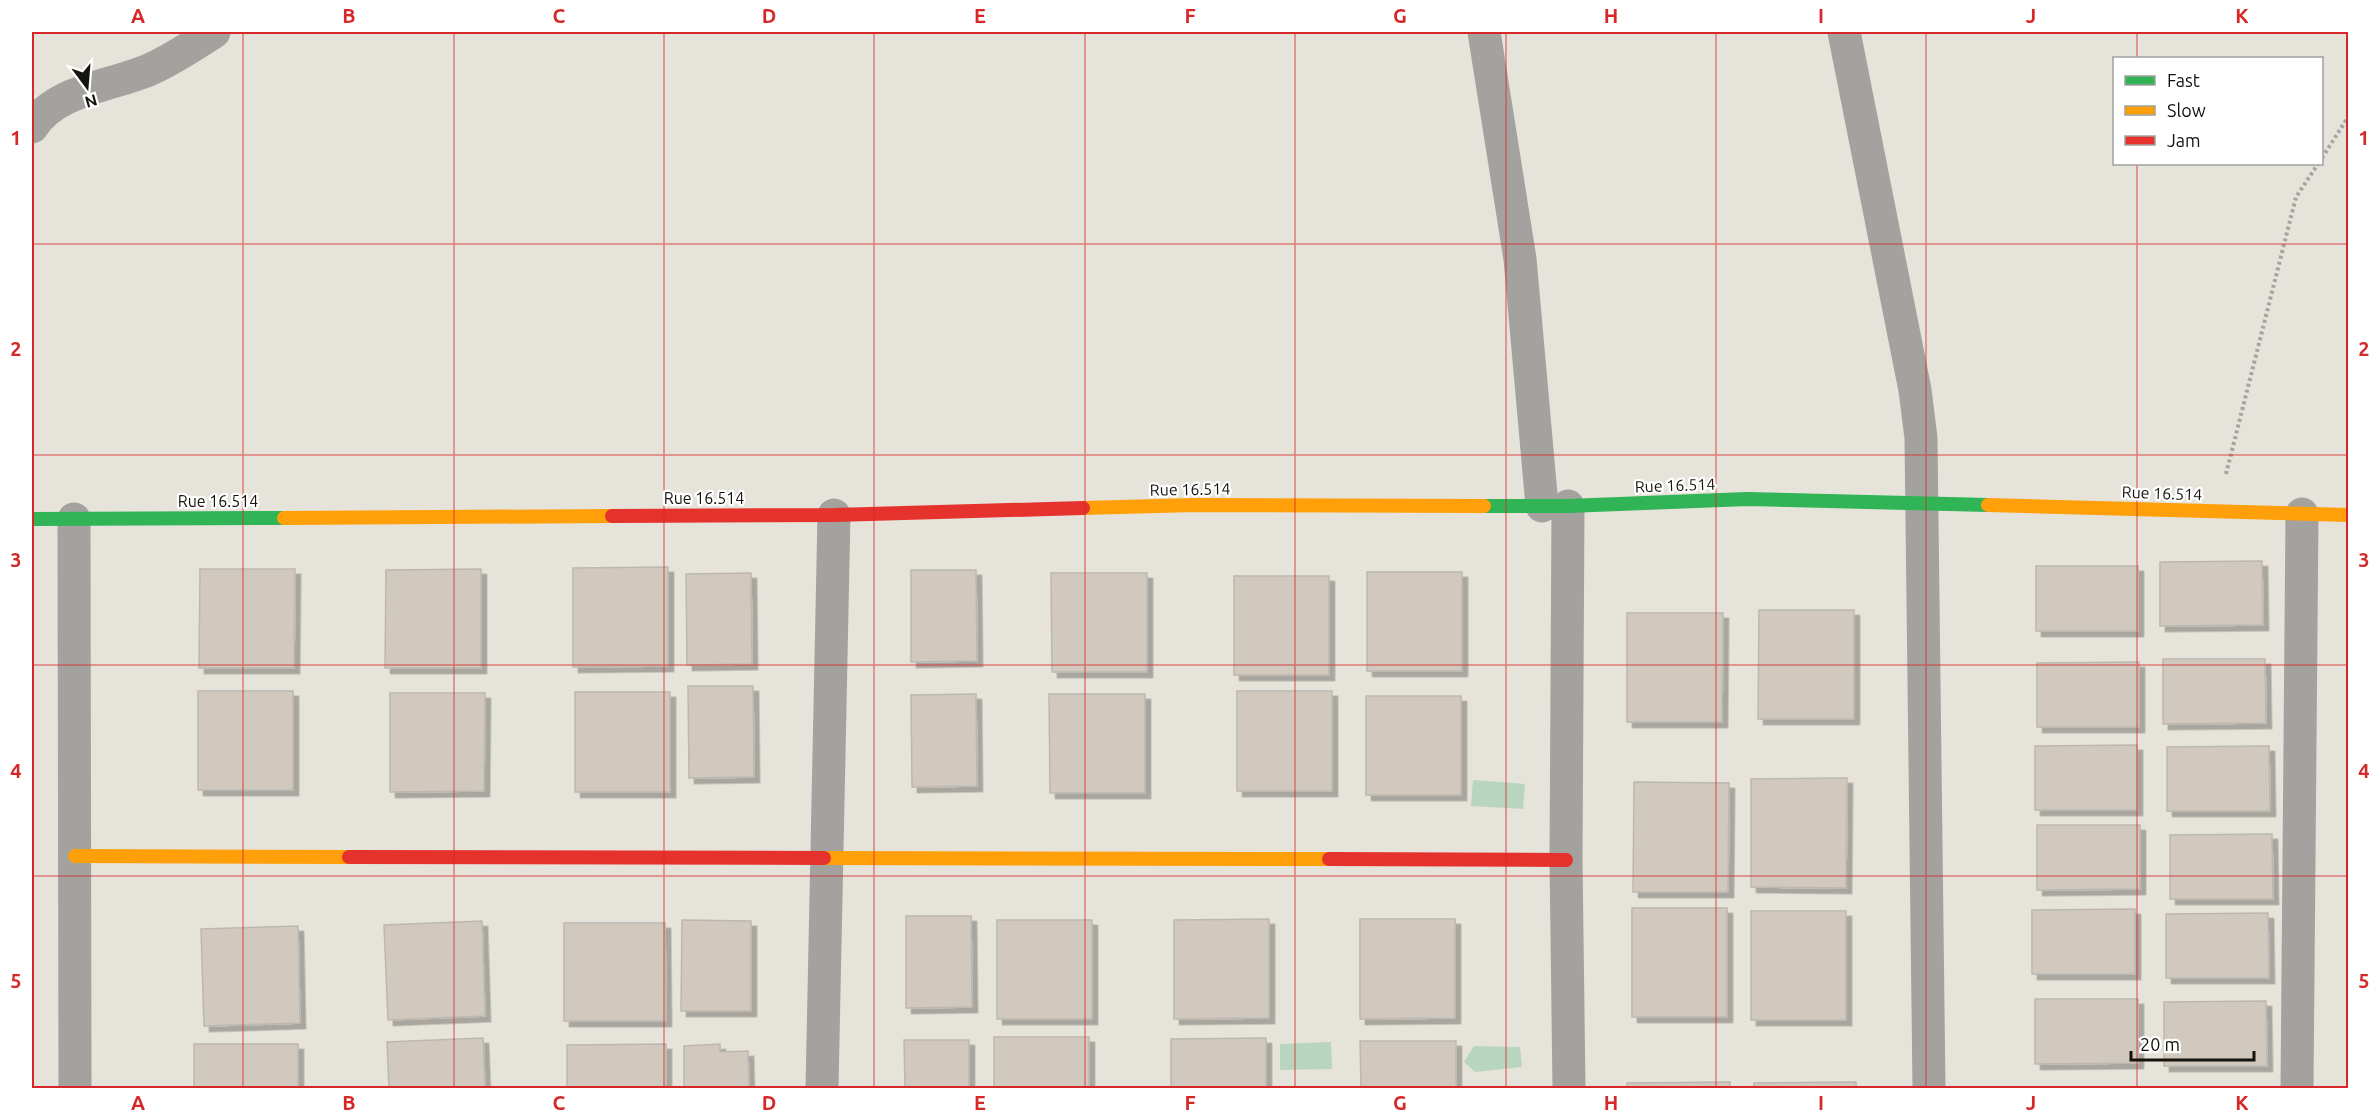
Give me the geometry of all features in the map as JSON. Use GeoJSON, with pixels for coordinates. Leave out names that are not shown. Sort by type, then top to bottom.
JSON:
{"type":"FeatureCollection","features":[{"type":"Feature","properties":{"kind":"street"},"geometry":{"type":"LineString","coordinates":[[32,127],[45,111],[60,102],[151,69],[214,32]]}},
{"type":"Feature","properties":{"kind":"street"},"geometry":{"type":"LineString","coordinates":[[1484,32],[1555,506],[1566,860],[1569,1089]]}},
{"type":"Feature","properties":{"kind":"street"},"geometry":{"type":"LineString","coordinates":[[1844,32],[1915,390],[1921,438],[1929,1089]]}},
{"type":"Feature","properties":{"kind":"street","name":"Rue 16.514"},"geometry":{"type":"LineString","coordinates":[[32,519],[834,515],[1195,505],[1555,506],[1747,499],[2349,514]]}},
{"type":"Feature","properties":{"kind":"street"},"geometry":{"type":"LineString","coordinates":[[2297,1089],[2302,514]]}},
{"type":"Feature","properties":{"kind":"street"},"geometry":{"type":"LineString","coordinates":[[822,1089],[834,515]]}},
{"type":"Feature","properties":{"kind":"street"},"geometry":{"type":"LineString","coordinates":[[74,519],[75,1089]]}},
{"type":"Feature","properties":{"kind":"street"},"geometry":{"type":"LineString","coordinates":[[75,856],[1566,860]]}},
{"type":"Feature","properties":{"kind":"path"},"geometry":{"type":"LineString","coordinates":[[2323,156],[2349,117]]}},
{"type":"Feature","properties":{"kind":"path"},"geometry":{"type":"LineString","coordinates":[[2216,512],[2296,197],[2317,165]]}},
{"type":"Feature","properties":{"kind":"shaded area"},"geometry":{"type":"Polygon","coordinates":[[[1473,780],[1525,784],[1523,809],[1471,806],[1473,780]]]}},
{"type":"Feature","properties":{"kind":"shaded area"},"geometry":{"type":"Polygon","coordinates":[[[1331,1042],[1332,1069],[1280,1070],[1280,1044],[1331,1042]]]}},
{"type":"Feature","properties":{"kind":"shaded area"},"geometry":{"type":"Polygon","coordinates":[[[1474,1046],[1520,1047],[1522,1067],[1475,1072],[1464,1062],[1474,1046]]]}},
{"type":"Feature","properties":{"kind":"building"},"geometry":{"type":"Polygon","coordinates":[[[2262,561],[2263,625],[2160,626],[2160,562],[2262,561]]]}},
{"type":"Feature","properties":{"kind":"building"},"geometry":{"type":"Polygon","coordinates":[[[2036,566],[2138,566],[2138,631],[2036,631],[2036,566]]]}},
{"type":"Feature","properties":{"kind":"building"},"geometry":{"type":"Polygon","coordinates":[[[668,567],[668,666],[573,667],[573,568],[668,567]]]}},
{"type":"Feature","properties":{"kind":"building"},"geometry":{"type":"Polygon","coordinates":[[[200,569],[295,569],[294,668],[199,668],[200,569]]]}},
{"type":"Feature","properties":{"kind":"building"},"geometry":{"type":"Polygon","coordinates":[[[481,569],[481,668],[385,668],[386,570],[481,569]]]}},
{"type":"Feature","properties":{"kind":"building"},"geometry":{"type":"Polygon","coordinates":[[[911,570],[976,570],[977,661],[911,662],[911,570]]]}},
{"type":"Feature","properties":{"kind":"building"},"geometry":{"type":"Polygon","coordinates":[[[1367,572],[1462,572],[1462,671],[1367,671],[1367,572]]]}},
{"type":"Feature","properties":{"kind":"building"},"geometry":{"type":"Polygon","coordinates":[[[751,573],[752,664],[687,665],[686,574],[751,573]]]}},
{"type":"Feature","properties":{"kind":"building"},"geometry":{"type":"Polygon","coordinates":[[[1051,573],[1147,573],[1147,672],[1052,672],[1051,573]]]}},
{"type":"Feature","properties":{"kind":"building"},"geometry":{"type":"Polygon","coordinates":[[[1234,576],[1329,576],[1329,675],[1234,675],[1234,576]]]}},
{"type":"Feature","properties":{"kind":"building"},"geometry":{"type":"Polygon","coordinates":[[[1759,610],[1854,610],[1854,719],[1758,719],[1759,610]]]}},
{"type":"Feature","properties":{"kind":"building"},"geometry":{"type":"Polygon","coordinates":[[[1627,613],[1723,613],[1722,722],[1627,722],[1627,613]]]}},
{"type":"Feature","properties":{"kind":"building"},"geometry":{"type":"Polygon","coordinates":[[[2163,659],[2265,659],[2266,723],[2163,724],[2163,659]]]}},
{"type":"Feature","properties":{"kind":"building"},"geometry":{"type":"Polygon","coordinates":[[[2139,662],[2139,727],[2037,727],[2037,663],[2139,662]]]}},
{"type":"Feature","properties":{"kind":"building"},"geometry":{"type":"Polygon","coordinates":[[[688,686],[753,686],[754,777],[689,778],[688,686]]]}},
{"type":"Feature","properties":{"kind":"building"},"geometry":{"type":"Polygon","coordinates":[[[198,691],[293,691],[293,790],[198,790],[198,691]]]}},
{"type":"Feature","properties":{"kind":"building"},"geometry":{"type":"Polygon","coordinates":[[[1237,691],[1332,691],[1332,791],[1237,791],[1237,691]]]}},
{"type":"Feature","properties":{"kind":"building"},"geometry":{"type":"Polygon","coordinates":[[[575,692],[670,692],[670,792],[575,792],[575,692]]]}},
{"type":"Feature","properties":{"kind":"building"},"geometry":{"type":"Polygon","coordinates":[[[390,693],[485,693],[484,791],[390,792],[390,693]]]}},
{"type":"Feature","properties":{"kind":"building"},"geometry":{"type":"Polygon","coordinates":[[[976,694],[977,786],[912,787],[911,695],[976,694]]]}},
{"type":"Feature","properties":{"kind":"building"},"geometry":{"type":"Polygon","coordinates":[[[1049,694],[1145,694],[1145,793],[1050,793],[1049,694]]]}},
{"type":"Feature","properties":{"kind":"building"},"geometry":{"type":"Polygon","coordinates":[[[1366,696],[1461,696],[1461,795],[1366,795],[1366,696]]]}},
{"type":"Feature","properties":{"kind":"building"},"geometry":{"type":"Polygon","coordinates":[[[2137,745],[2137,810],[2035,810],[2035,746],[2137,745]]]}},
{"type":"Feature","properties":{"kind":"building"},"geometry":{"type":"Polygon","coordinates":[[[2269,746],[2270,811],[2167,811],[2167,747],[2269,746]]]}},
{"type":"Feature","properties":{"kind":"building"},"geometry":{"type":"Polygon","coordinates":[[[1847,778],[1846,888],[1751,887],[1751,779],[1847,778]]]}},
{"type":"Feature","properties":{"kind":"building"},"geometry":{"type":"Polygon","coordinates":[[[1634,782],[1729,783],[1728,892],[1633,892],[1634,782]]]}},
{"type":"Feature","properties":{"kind":"building"},"geometry":{"type":"Polygon","coordinates":[[[2037,825],[2140,825],[2140,889],[2037,890],[2037,825]]]}},
{"type":"Feature","properties":{"kind":"building"},"geometry":{"type":"Polygon","coordinates":[[[2272,834],[2273,899],[2170,899],[2170,835],[2272,834]]]}},
{"type":"Feature","properties":{"kind":"building"},"geometry":{"type":"Polygon","coordinates":[[[1632,908],[1727,908],[1727,1017],[1632,1017],[1632,908]]]}},
{"type":"Feature","properties":{"kind":"building"},"geometry":{"type":"Polygon","coordinates":[[[2135,909],[2135,974],[2032,974],[2032,910],[2135,909]]]}},
{"type":"Feature","properties":{"kind":"building"},"geometry":{"type":"Polygon","coordinates":[[[1751,911],[1846,911],[1846,1020],[1751,1020],[1751,911]]]}},
{"type":"Feature","properties":{"kind":"building"},"geometry":{"type":"Polygon","coordinates":[[[2268,913],[2269,978],[2166,978],[2166,914],[2268,913]]]}},
{"type":"Feature","properties":{"kind":"building"},"geometry":{"type":"Polygon","coordinates":[[[906,916],[971,916],[972,1007],[906,1008],[906,916]]]}},
{"type":"Feature","properties":{"kind":"building"},"geometry":{"type":"Polygon","coordinates":[[[1269,919],[1269,1018],[1174,1019],[1174,920],[1269,919]]]}},
{"type":"Feature","properties":{"kind":"building"},"geometry":{"type":"Polygon","coordinates":[[[1360,919],[1455,919],[1455,1018],[1360,1019],[1360,919]]]}},
{"type":"Feature","properties":{"kind":"building"},"geometry":{"type":"Polygon","coordinates":[[[682,920],[751,921],[751,1011],[681,1011],[682,920]]]}},
{"type":"Feature","properties":{"kind":"building"},"geometry":{"type":"Polygon","coordinates":[[[997,920],[1092,920],[1092,1019],[997,1019],[997,920]]]}},
{"type":"Feature","properties":{"kind":"building"},"geometry":{"type":"Polygon","coordinates":[[[482,921],[485,1016],[388,1020],[384,925],[482,921]]]}},
{"type":"Feature","properties":{"kind":"building"},"geometry":{"type":"Polygon","coordinates":[[[564,923],[665,923],[666,1021],[564,1021],[564,923]]]}},
{"type":"Feature","properties":{"kind":"building"},"geometry":{"type":"Polygon","coordinates":[[[298,926],[300,1023],[204,1026],[201,929],[298,926]]]}},
{"type":"Feature","properties":{"kind":"building"},"geometry":{"type":"Polygon","coordinates":[[[2035,999],[2138,999],[2138,1063],[2035,1064],[2035,999]]]}},
{"type":"Feature","properties":{"kind":"building"},"geometry":{"type":"Polygon","coordinates":[[[2266,1001],[2267,1066],[2164,1066],[2164,1002],[2266,1001]]]}},
{"type":"Feature","properties":{"kind":"building"},"geometry":{"type":"Polygon","coordinates":[[[994,1037],[1089,1037],[1089,1088],[994,1088],[994,1037]]]}},
{"type":"Feature","properties":{"kind":"building"},"geometry":{"type":"Polygon","coordinates":[[[483,1038],[485,1088],[389,1088],[387,1042],[483,1038]]]}},
{"type":"Feature","properties":{"kind":"building"},"geometry":{"type":"Polygon","coordinates":[[[1266,1038],[1266,1088],[1171,1088],[1171,1039],[1266,1038]]]}},
{"type":"Feature","properties":{"kind":"building"},"geometry":{"type":"Polygon","coordinates":[[[904,1040],[969,1040],[969,1088],[905,1088],[904,1040]]]}},
{"type":"Feature","properties":{"kind":"building"},"geometry":{"type":"Polygon","coordinates":[[[1360,1041],[1456,1041],[1456,1088],[1361,1088],[1360,1041]]]}},
{"type":"Feature","properties":{"kind":"building"},"geometry":{"type":"Polygon","coordinates":[[[194,1044],[298,1044],[298,1088],[194,1088],[194,1044]]]}},
{"type":"Feature","properties":{"kind":"building"},"geometry":{"type":"Polygon","coordinates":[[[666,1044],[666,1088],[567,1088],[567,1045],[666,1044]]]}},
{"type":"Feature","properties":{"kind":"building"},"geometry":{"type":"Polygon","coordinates":[[[720,1044],[720,1052],[748,1051],[749,1088],[684,1088],[684,1046],[720,1044]]]}},
{"type":"Feature","properties":{"kind":"building"},"geometry":{"type":"Polygon","coordinates":[[[1730,1082],[1730,1088],[1627,1088],[1627,1083],[1730,1082]]]}},
{"type":"Feature","properties":{"kind":"building"},"geometry":{"type":"Polygon","coordinates":[[[1856,1082],[1856,1088],[1754,1088],[1754,1083],[1856,1082]]]}},
{"type":"Feature","properties":{"kind":"traffic: fast"},"geometry":{"type":"LineString","coordinates":[[1484,506],[1568,506],[1747,499],[1988,505]]}},
{"type":"Feature","properties":{"kind":"traffic: fast"},"geometry":{"type":"LineString","coordinates":[[32,519],[284,518]]}},
{"type":"Feature","properties":{"kind":"traffic: slow"},"geometry":{"type":"LineString","coordinates":[[1083,508],[1195,505],[1484,506]]}},
{"type":"Feature","properties":{"kind":"traffic: slow"},"geometry":{"type":"LineString","coordinates":[[1988,505],[2348,515]]}},
{"type":"Feature","properties":{"kind":"traffic: slow"},"geometry":{"type":"LineString","coordinates":[[284,518],[612,516]]}},
{"type":"Feature","properties":{"kind":"traffic: slow"},"geometry":{"type":"LineString","coordinates":[[75,856],[349,857]]}},
{"type":"Feature","properties":{"kind":"traffic: slow"},"geometry":{"type":"LineString","coordinates":[[824,858],[1329,859]]}},
{"type":"Feature","properties":{"kind":"traffic: jam"},"geometry":{"type":"LineString","coordinates":[[612,516],[834,515],[1083,508]]}},
{"type":"Feature","properties":{"kind":"traffic: jam"},"geometry":{"type":"LineString","coordinates":[[349,857],[824,858]]}},
{"type":"Feature","properties":{"kind":"traffic: jam"},"geometry":{"type":"LineString","coordinates":[[1329,859],[1566,860]]}}]}
